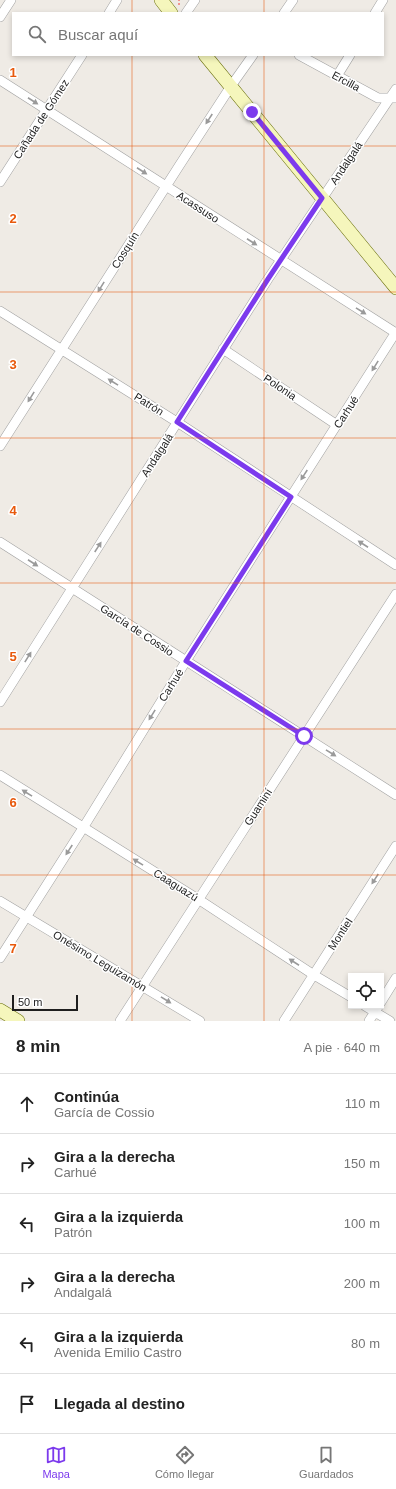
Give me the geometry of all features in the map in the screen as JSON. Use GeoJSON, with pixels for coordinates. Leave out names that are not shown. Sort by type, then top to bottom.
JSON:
{"type":"FeatureCollection","features":[{"type":"Feature","properties":{"kind":"main road"},"geometry":{"type":"LineString","coordinates":[[161,0],[170,12]]}},
{"type":"Feature","properties":{"kind":"main road"},"geometry":{"type":"LineString","coordinates":[[207,56],[396,288]]}},
{"type":"Feature","properties":{"kind":"main road"},"geometry":{"type":"LineString","coordinates":[[0,1010],[18,1021]]}},
{"type":"Feature","properties":{"kind":"street"},"geometry":{"type":"LineString","coordinates":[[0,17],[11,0]]}},
{"type":"Feature","properties":{"kind":"street"},"geometry":{"type":"LineString","coordinates":[[110,12],[117,0]]}},
{"type":"Feature","properties":{"kind":"street"},"geometry":{"type":"LineString","coordinates":[[187,12],[195,0]]}},
{"type":"Feature","properties":{"kind":"street"},"geometry":{"type":"LineString","coordinates":[[285,12],[293,0]]}},
{"type":"Feature","properties":{"kind":"street"},"geometry":{"type":"LineString","coordinates":[[376,12],[383,0]]}},
{"type":"Feature","properties":{"kind":"street","name":"Cañada de Gómez"},"geometry":{"type":"LineString","coordinates":[[0,182],[81,56]]}},
{"type":"Feature","properties":{"kind":"street","name":"Cosquín"},"geometry":{"type":"LineString","coordinates":[[0,446],[166,186],[231,86],[253,56]]}},
{"type":"Feature","properties":{"kind":"street","name":"Ercilla"},"geometry":{"type":"LineString","coordinates":[[301,56],[378,98],[393,98]]}},
{"type":"Feature","properties":{"kind":"street"},"geometry":{"type":"LineString","coordinates":[[337,76],[349,56]]}},
{"type":"Feature","properties":{"kind":"street","name":"Acassuso"},"geometry":{"type":"LineString","coordinates":[[0,80],[396,333]]}},
{"type":"Feature","properties":{"kind":"street","name":"Andalgalá"},"geometry":{"type":"LineString","coordinates":[[0,702],[223,349],[322,198],[393,98],[396,89]]}},
{"type":"Feature","properties":{"kind":"street","name":"Patrón"},"geometry":{"type":"LineString","coordinates":[[0,311],[177,422],[396,565]]}},
{"type":"Feature","properties":{"kind":"street","name":"Carhué"},"geometry":{"type":"LineString","coordinates":[[0,958],[83,828],[186,661],[396,333]]}},
{"type":"Feature","properties":{"kind":"street","name":"Polonia"},"geometry":{"type":"LineString","coordinates":[[223,349],[337,425]]}},
{"type":"Feature","properties":{"kind":"street","name":"García de Cossio"},"geometry":{"type":"LineString","coordinates":[[0,542],[396,795]]}},
{"type":"Feature","properties":{"kind":"street","name":"Guaminí"},"geometry":{"type":"LineString","coordinates":[[120,1021],[396,594]]}},
{"type":"Feature","properties":{"kind":"street","name":"Caaguazú"},"geometry":{"type":"LineString","coordinates":[[0,775],[348,995]]}},
{"type":"Feature","properties":{"kind":"street","name":"Montiel"},"geometry":{"type":"LineString","coordinates":[[284,1021],[396,846]]}},
{"type":"Feature","properties":{"kind":"street","name":"Onésimo Leguizamón"},"geometry":{"type":"LineString","coordinates":[[0,901],[200,1021]]}},
{"type":"Feature","properties":{"kind":"street"},"geometry":{"type":"LineString","coordinates":[[384,997],[396,978]]}},
{"type":"Feature","properties":{"kind":"street"},"geometry":{"type":"LineString","coordinates":[[369,1021],[377,1009],[390,1021]]}},
{"type":"Feature","properties":{"kind":"route"},"geometry":{"type":"LineString","coordinates":[[252,112],[322,198],[268,279],[177,422],[291,497],[186,661],[304,736]]}}]}
